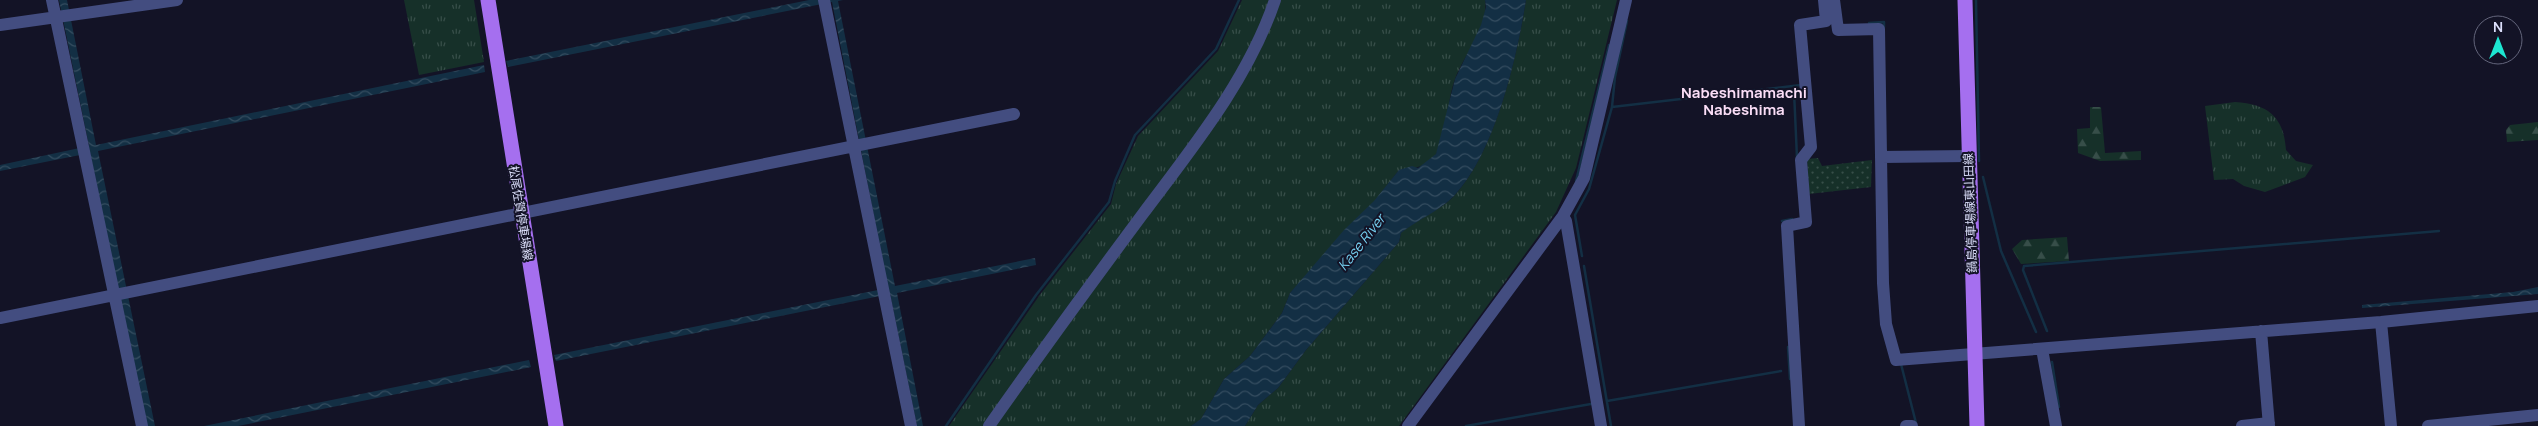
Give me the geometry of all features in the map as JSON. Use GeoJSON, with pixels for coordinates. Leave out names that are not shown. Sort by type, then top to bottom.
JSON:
{"type":"FeatureCollection","features":[{"type":"Feature","properties":{"kind":"main road","name":"松尾佐賀停車場線"},"geometry":{"type":"LineString","coordinates":[[488,0],[556,426]]}},
{"type":"Feature","properties":{"kind":"main road","name":"鍋島停車場線東山田線"},"geometry":{"type":"LineString","coordinates":[[1965,0],[1977,426]]}},
{"type":"Feature","properties":{"kind":"street"},"geometry":{"type":"LineString","coordinates":[[52,0],[142,426]]}},
{"type":"Feature","properties":{"kind":"street"},"geometry":{"type":"LineString","coordinates":[[0,25],[177,0]]}},
{"type":"Feature","properties":{"kind":"street"},"geometry":{"type":"LineString","coordinates":[[989,426],[1047,343],[1186,156],[1228,94],[1250,58],[1267,23],[1275,0]]}},
{"type":"Feature","properties":{"kind":"street"},"geometry":{"type":"LineString","coordinates":[[1408,426],[1563,216],[1584,178],[1626,0]]}},
{"type":"Feature","properties":{"kind":"street"},"geometry":{"type":"LineString","coordinates":[[1799,426],[1787,226],[1806,222],[1801,160],[1811,147],[1800,25],[1826,21],[1824,0]]}},
{"type":"Feature","properties":{"kind":"street"},"geometry":{"type":"LineString","coordinates":[[1834,0],[1838,30],[1879,29],[1886,324],[1896,360],[2381,322],[2538,306]]}},
{"type":"Feature","properties":{"kind":"street"},"geometry":{"type":"LineString","coordinates":[[824,3],[855,146],[911,426]]}},
{"type":"Feature","properties":{"kind":"street"},"geometry":{"type":"LineString","coordinates":[[0,318],[1014,114]]}},
{"type":"Feature","properties":{"kind":"street"},"geometry":{"type":"LineString","coordinates":[[1881,157],[1969,156]]}},
{"type":"Feature","properties":{"kind":"street"},"geometry":{"type":"LineString","coordinates":[[1563,216],[1566,221],[1601,426]]}},
{"type":"Feature","properties":{"kind":"street"},"geometry":{"type":"LineString","coordinates":[[2381,322],[2391,426]]}},
{"type":"Feature","properties":{"kind":"street"},"geometry":{"type":"LineString","coordinates":[[2242,426],[2269,425],[2261,331]]}},
{"type":"Feature","properties":{"kind":"street"},"geometry":{"type":"LineString","coordinates":[[2042,349],[2056,426]]}},
{"type":"Feature","properties":{"kind":"street"},"geometry":{"type":"LineString","coordinates":[[2428,426],[2538,415]]}},
{"type":"Feature","properties":{"kind":"street"},"geometry":{"type":"LineString","coordinates":[[1906,426],[1912,426]]}},
{"type":"Feature","properties":{"kind":"green space"},"geometry":{"type":"Polygon","coordinates":[[[404,0],[474,0],[484,62],[419,75],[404,0]]]}},
{"type":"Feature","properties":{"kind":"green space"},"geometry":{"type":"Polygon","coordinates":[[[1242,0],[1485,0],[1485,10],[1480,30],[1455,79],[1445,128],[1436,154],[1424,165],[1399,170],[1374,202],[1290,293],[1282,313],[1250,356],[1224,379],[1201,419],[1191,426],[949,426],[1039,296],[1111,204],[1116,184],[1138,136],[1218,51],[1242,0]]]}},
{"type":"Feature","properties":{"kind":"green space"},"geometry":{"type":"Polygon","coordinates":[[[1526,0],[1617,0],[1576,168],[1556,212],[1399,426],[1245,426],[1258,405],[1278,388],[1306,350],[1399,242],[1401,233],[1449,201],[1468,178],[1481,155],[1502,103],[1517,49],[1526,0]]]}},
{"type":"Feature","properties":{"kind":"green space"},"geometry":{"type":"Polygon","coordinates":[[[2235,102],[2256,106],[2272,114],[2282,128],[2286,150],[2296,161],[2313,165],[2305,177],[2265,192],[2244,186],[2233,179],[2214,180],[2205,106],[2235,102]]]}},
{"type":"Feature","properties":{"kind":"green space"},"geometry":{"type":"Polygon","coordinates":[[[2090,107],[2101,107],[2105,153],[2141,151],[2141,160],[2100,161],[2078,153],[2077,129],[2090,128],[2090,107]]]}},
{"type":"Feature","properties":{"kind":"green space"},"geometry":{"type":"Polygon","coordinates":[[[2538,122],[2538,140],[2507,142],[2506,130],[2510,125],[2538,122]]]}},
{"type":"Feature","properties":{"kind":"green space"},"geometry":{"type":"Polygon","coordinates":[[[1818,158],[1822,166],[1872,160],[1871,187],[1809,194],[1807,159],[1818,158]]]}},
{"type":"Feature","properties":{"kind":"green space"},"geometry":{"type":"Polygon","coordinates":[[[2067,237],[2069,261],[2021,264],[2012,249],[2022,240],[2067,237]]]}},
{"type":"Feature","properties":{"kind":"water"},"geometry":{"type":"Polygon","coordinates":[[[59,0],[67,0],[96,145],[484,65],[485,72],[98,151],[155,426],[147,426],[90,153],[0,171],[0,165],[89,146],[59,0]]]}},
{"type":"Feature","properties":{"kind":"water"},"geometry":{"type":"Polygon","coordinates":[[[809,0],[843,0],[838,1],[895,286],[1035,258],[1036,265],[897,293],[923,426],[917,426],[890,294],[556,361],[554,355],[888,288],[832,2],[508,67],[506,61],[809,0]]]}},
{"type":"Feature","properties":{"kind":"water","name":"Kase River"},"geometry":{"type":"Polygon","coordinates":[[[1485,0],[1526,0],[1517,49],[1502,104],[1481,155],[1468,178],[1449,201],[1401,233],[1399,242],[1306,350],[1278,388],[1258,405],[1245,426],[1191,426],[1201,419],[1224,379],[1250,356],[1282,313],[1290,293],[1344,230],[1374,201],[1399,170],[1412,166],[1418,168],[1436,154],[1455,79],[1481,25],[1486,7],[1485,0]]]}},
{"type":"Feature","properties":{"kind":"water"},"geometry":{"type":"Polygon","coordinates":[[[2538,287],[2538,294],[2362,308],[2362,305],[2513,292],[2538,287]]]}},
{"type":"Feature","properties":{"kind":"water"},"geometry":{"type":"Polygon","coordinates":[[[529,360],[531,367],[238,426],[204,426],[529,360]]]}},
{"type":"Feature","properties":{"kind":"waterway"},"geometry":{"type":"LineString","coordinates":[[946,426],[1036,295],[1109,202],[1115,181],[1135,135],[1216,49],[1239,0]]}},
{"type":"Feature","properties":{"kind":"waterway"},"geometry":{"type":"LineString","coordinates":[[1976,0],[1979,161]]}},
{"type":"Feature","properties":{"kind":"waterway"},"geometry":{"type":"LineString","coordinates":[[1582,256],[1575,215],[1589,189],[1612,107],[1615,77],[1627,21]]}},
{"type":"Feature","properties":{"kind":"waterway"},"geometry":{"type":"LineString","coordinates":[[1869,23],[1884,22],[1884,27]]}},
{"type":"Feature","properties":{"kind":"waterway"},"geometry":{"type":"LineString","coordinates":[[1576,181],[1609,45]]}},
{"type":"Feature","properties":{"kind":"waterway"},"geometry":{"type":"LineString","coordinates":[[1612,107],[1801,85]]}},
{"type":"Feature","properties":{"kind":"waterway"},"geometry":{"type":"LineString","coordinates":[[1797,158],[1794,91],[1801,90]]}},
{"type":"Feature","properties":{"kind":"waterway"},"geometry":{"type":"LineString","coordinates":[[1983,177],[2001,251],[2036,332]]}},
{"type":"Feature","properties":{"kind":"waterway"},"geometry":{"type":"LineString","coordinates":[[1782,221],[1792,219]]}},
{"type":"Feature","properties":{"kind":"waterway"},"geometry":{"type":"LineString","coordinates":[[2047,331],[2023,270],[2024,266],[2439,231]]}},
{"type":"Feature","properties":{"kind":"waterway"},"geometry":{"type":"LineString","coordinates":[[1584,266],[1611,426]]}},
{"type":"Feature","properties":{"kind":"waterway"},"geometry":{"type":"LineString","coordinates":[[1788,347],[1790,379]]}},
{"type":"Feature","properties":{"kind":"waterway"},"geometry":{"type":"LineString","coordinates":[[2052,362],[2059,407]]}},
{"type":"Feature","properties":{"kind":"waterway"},"geometry":{"type":"LineString","coordinates":[[1901,364],[1916,423]]}},
{"type":"Feature","properties":{"kind":"waterway"},"geometry":{"type":"LineString","coordinates":[[1607,401],[1781,371]]}},
{"type":"Feature","properties":{"kind":"waterway"},"geometry":{"type":"LineString","coordinates":[[1466,426],[1591,404]]}},
{"type":"Feature","properties":{"kind":"district","name":"Nabeshimamachi Nabeshima"},"geometry":{"type":"Point","coordinates":[1744,100]}}]}
